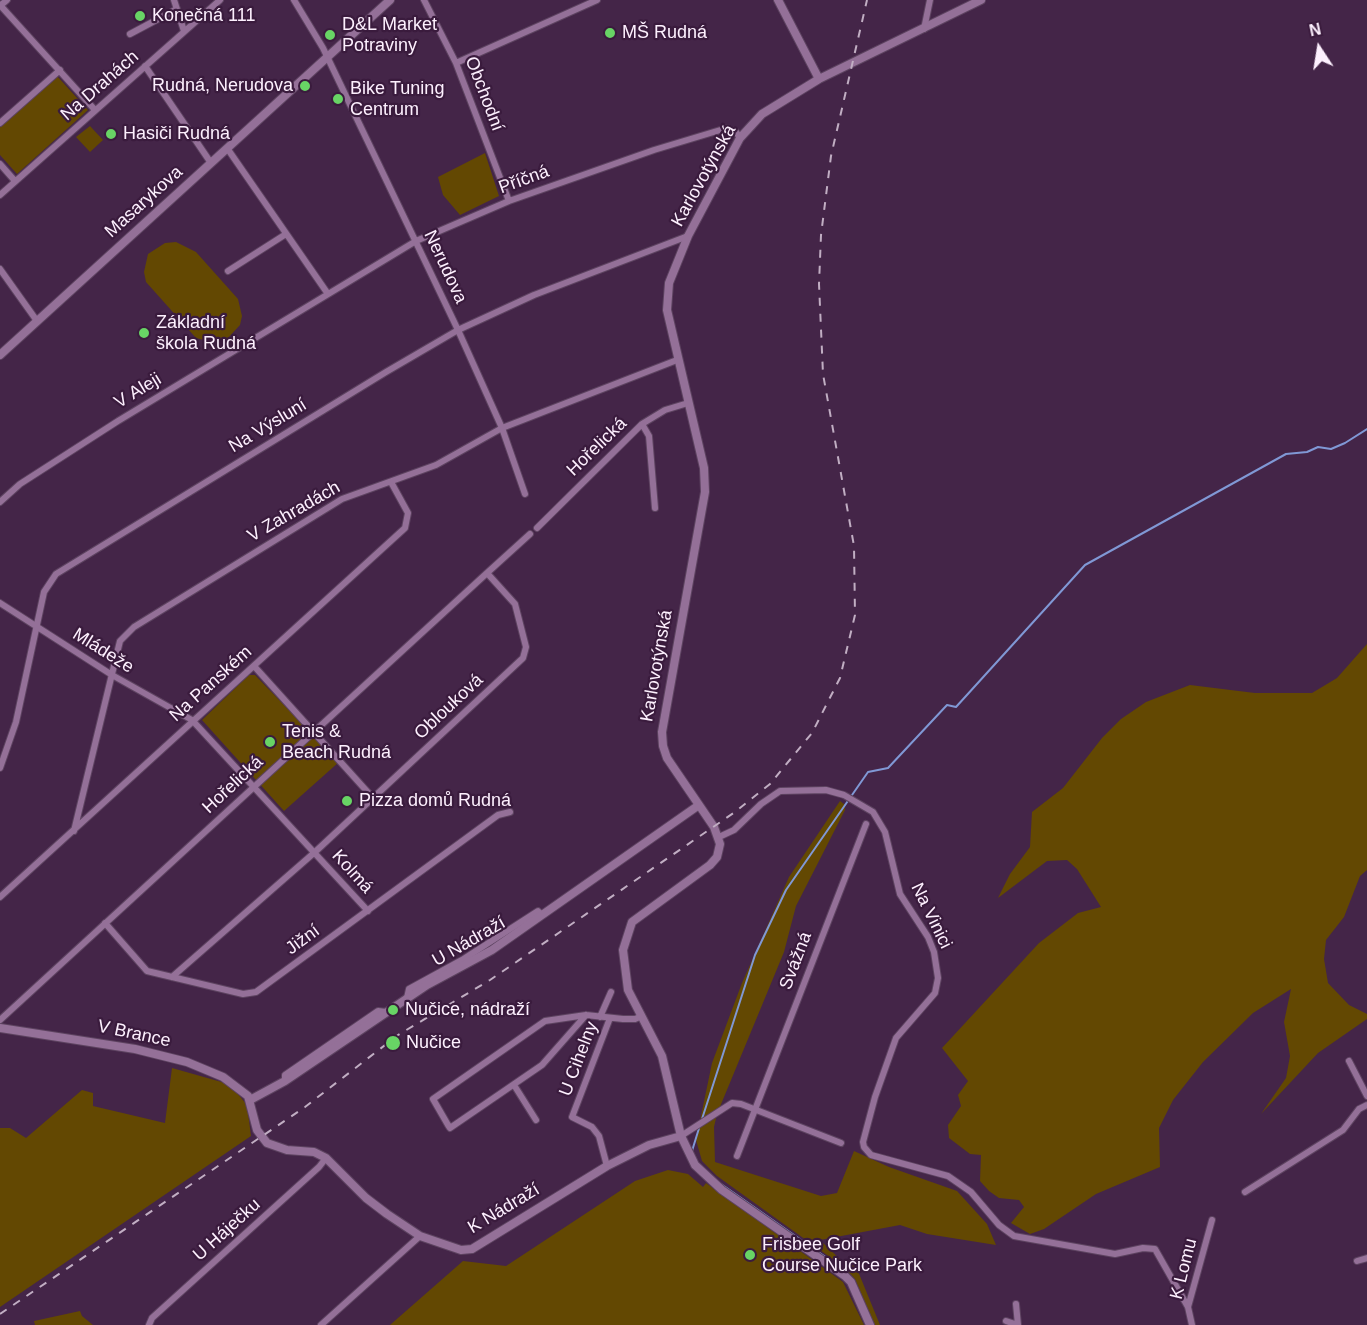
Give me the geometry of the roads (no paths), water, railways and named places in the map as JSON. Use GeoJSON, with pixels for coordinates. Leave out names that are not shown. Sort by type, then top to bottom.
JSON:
{"type":"FeatureCollection","features":[{"type":"Feature","properties":{"kind":"street"},"geometry":{"type":"LineString","coordinates":[[7,0],[0,6],[95,110]]}},
{"type":"Feature","properties":{"kind":"street"},"geometry":{"type":"LineString","coordinates":[[174,0],[184,32]]}},
{"type":"Feature","properties":{"kind":"street","name":"Na Drahách"},"geometry":{"type":"LineString","coordinates":[[0,195],[220,0]]}},
{"type":"Feature","properties":{"kind":"street","name":"Nerudova"},"geometry":{"type":"LineString","coordinates":[[294,0],[327,57],[458,330],[502,429],[525,494]]}},
{"type":"Feature","properties":{"kind":"street","name":"Masarykova"},"geometry":{"type":"LineString","coordinates":[[0,355],[390,0]]}},
{"type":"Feature","properties":{"kind":"street","name":"Obchodní"},"geometry":{"type":"LineString","coordinates":[[424,0],[456,63],[508,201]]}},
{"type":"Feature","properties":{"kind":"street"},"geometry":{"type":"LineString","coordinates":[[456,63],[597,0]]}},
{"type":"Feature","properties":{"kind":"street"},"geometry":{"type":"LineString","coordinates":[[778,0],[819,78]]}},
{"type":"Feature","properties":{"kind":"street"},"geometry":{"type":"LineString","coordinates":[[924,29],[930,0]]}},
{"type":"Feature","properties":{"kind":"street","name":"Karlovotýnská"},"geometry":{"type":"LineString","coordinates":[[719,837],[667,758],[662,732],[705,492],[704,468],[667,310],[669,283],[688,236],[741,138],[762,114],[819,78],[981,0]]}},
{"type":"Feature","properties":{"kind":"street"},"geometry":{"type":"LineString","coordinates":[[130,34],[177,9]]}},
{"type":"Feature","properties":{"kind":"street"},"geometry":{"type":"LineString","coordinates":[[145,66],[211,163]]}},
{"type":"Feature","properties":{"kind":"street"},"geometry":{"type":"LineString","coordinates":[[0,123],[60,70]]}},
{"type":"Feature","properties":{"kind":"street","name":"Příčná"},"geometry":{"type":"LineString","coordinates":[[328,294],[416,241],[508,201],[654,150],[727,128],[736,132],[741,138]]}},
{"type":"Feature","properties":{"kind":"street"},"geometry":{"type":"LineString","coordinates":[[227,148],[328,294]]}},
{"type":"Feature","properties":{"kind":"street"},"geometry":{"type":"LineString","coordinates":[[0,164],[15,181]]}},
{"type":"Feature","properties":{"kind":"street"},"geometry":{"type":"LineString","coordinates":[[228,271],[286,234]]}},
{"type":"Feature","properties":{"kind":"street","name":"Na Výsluní"},"geometry":{"type":"LineString","coordinates":[[0,768],[16,722],[44,592],[56,574],[458,330],[534,295],[688,236]]}},
{"type":"Feature","properties":{"kind":"street"},"geometry":{"type":"LineString","coordinates":[[0,269],[37,321]]}},
{"type":"Feature","properties":{"kind":"street","name":"V Aleji"},"geometry":{"type":"LineString","coordinates":[[0,502],[20,484],[59,458],[328,294]]}},
{"type":"Feature","properties":{"kind":"street","name":"V Zahradách"},"geometry":{"type":"LineString","coordinates":[[74,831],[120,640],[135,627],[342,499],[436,465],[502,429],[677,360]]}},
{"type":"Feature","properties":{"kind":"street","name":"Hořelická"},"geometry":{"type":"LineString","coordinates":[[537,528],[642,424],[665,410],[688,403]]}},
{"type":"Feature","properties":{"kind":"street"},"geometry":{"type":"LineString","coordinates":[[642,424],[649,436],[655,508]]}},
{"type":"Feature","properties":{"kind":"street","name":"Na Panském"},"geometry":{"type":"LineString","coordinates":[[0,897],[405,528],[408,513],[392,482]]}},
{"type":"Feature","properties":{"kind":"street"},"geometry":{"type":"LineString","coordinates":[[487,573],[530,534]]}},
{"type":"Feature","properties":{"kind":"street","name":"Hořelická"},"geometry":{"type":"LineString","coordinates":[[0,1020],[487,573]]}},
{"type":"Feature","properties":{"kind":"street","name":"Oblouková"},"geometry":{"type":"LineString","coordinates":[[172,977],[315,852],[523,658],[526,647],[515,604],[487,573]]}},
{"type":"Feature","properties":{"kind":"street","name":"Mládeže"},"geometry":{"type":"LineString","coordinates":[[0,603],[112,675],[192,720],[253,787]]}},
{"type":"Feature","properties":{"kind":"street"},"geometry":{"type":"LineString","coordinates":[[254,666],[373,798]]}},
{"type":"Feature","properties":{"kind":"street","name":"Kolmá"},"geometry":{"type":"LineString","coordinates":[[253,787],[368,911]]}},
{"type":"Feature","properties":{"kind":"street","name":"Na Vinici"},"geometry":{"type":"LineString","coordinates":[[719,837],[742,824],[770,797],[780,791],[826,790],[844,795],[873,812],[885,832],[900,894],[928,937],[934,952],[938,978],[935,993],[915,1019],[896,1038],[875,1097],[863,1142],[864,1148],[871,1155],[948,1176],[971,1192],[999,1225],[1014,1236],[1115,1254],[1143,1248],[1155,1249],[1188,1308]]}},
{"type":"Feature","properties":{"kind":"street","name":"U Nádraží"},"geometry":{"type":"LineString","coordinates":[[250,1100],[285,1081],[407,998],[492,950],[699,805]]}},
{"type":"Feature","properties":{"kind":"street","name":"Jižní"},"geometry":{"type":"LineString","coordinates":[[105,923],[147,971],[243,994],[256,992],[498,815],[510,812]]}},
{"type":"Feature","properties":{"kind":"street","name":"Svážná"},"geometry":{"type":"LineString","coordinates":[[736,1156],[866,824]]}},
{"type":"Feature","properties":{"kind":"street"},"geometry":{"type":"LineString","coordinates":[[719,837],[719,852],[714,862],[632,922],[623,950],[627,990],[662,1056],[681,1136],[695,1165],[722,1190],[845,1276],[851,1282],[870,1325]]}},
{"type":"Feature","properties":{"kind":"street"},"geometry":{"type":"LineString","coordinates":[[600,1017],[611,992]]}},
{"type":"Feature","properties":{"kind":"street"},"geometry":{"type":"LineString","coordinates":[[586,1015],[542,1065],[450,1128],[433,1099],[545,1021],[586,1015],[635,1019],[642,1016]]}},
{"type":"Feature","properties":{"kind":"street","name":"U Cihelny"},"geometry":{"type":"LineString","coordinates":[[607,1166],[599,1136],[592,1128],[572,1117],[610,1018]]}},
{"type":"Feature","properties":{"kind":"street","name":"V Brance"},"geometry":{"type":"LineString","coordinates":[[0,1028],[95,1042],[187,1062],[232,1082],[250,1100]]}},
{"type":"Feature","properties":{"kind":"street"},"geometry":{"type":"LineString","coordinates":[[1349,1061],[1367,1096]]}},
{"type":"Feature","properties":{"kind":"street"},"geometry":{"type":"LineString","coordinates":[[514,1085],[536,1120]]}},
{"type":"Feature","properties":{"kind":"street"},"geometry":{"type":"LineString","coordinates":[[250,1100],[256,1130],[267,1143],[287,1150],[314,1152],[326,1158]]}},
{"type":"Feature","properties":{"kind":"street"},"geometry":{"type":"LineString","coordinates":[[681,1136],[724,1106],[741,1104],[841,1143]]}},
{"type":"Feature","properties":{"kind":"street"},"geometry":{"type":"LineString","coordinates":[[1245,1192],[1343,1130],[1359,1109],[1367,1105]]}},
{"type":"Feature","properties":{"kind":"street","name":"K Nádraží"},"geometry":{"type":"LineString","coordinates":[[326,1158],[366,1198],[420,1236],[451,1248],[472,1249],[607,1166],[649,1145],[681,1136]]}},
{"type":"Feature","properties":{"kind":"street","name":"U Háječku"},"geometry":{"type":"LineString","coordinates":[[149,1325],[152,1318],[319,1167],[326,1158]]}},
{"type":"Feature","properties":{"kind":"street","name":"K Lomu"},"geometry":{"type":"LineString","coordinates":[[1192,1325],[1188,1308],[1212,1220]]}},
{"type":"Feature","properties":{"kind":"street"},"geometry":{"type":"LineString","coordinates":[[321,1325],[420,1236]]}},
{"type":"Feature","properties":{"kind":"street"},"geometry":{"type":"LineString","coordinates":[[1357,1261],[1367,1258]]}},
{"type":"Feature","properties":{"kind":"street"},"geometry":{"type":"LineString","coordinates":[[1006,1321],[1018,1325],[1016,1304]]}},
{"type":"Feature","properties":{"kind":"waterway"},"geometry":{"type":"LineString","coordinates":[[702,1119],[755,955],[786,890],[868,772],[888,768],[947,705],[956,707],[1085,565],[1286,454],[1307,452],[1318,447],[1331,449],[1367,429]]}},
{"type":"Feature","properties":{"kind":"waterway"},"geometry":{"type":"LineString","coordinates":[[692,1151],[700,1125]]}},
{"type":"Feature","properties":{"kind":"waterway"},"geometry":{"type":"LineString","coordinates":[[721,1184],[834,1263]]}},
{"type":"Feature","properties":{"kind":"railway"},"geometry":{"type":"LineString","coordinates":[[0,1314],[305,1107],[398,1035],[490,980],[735,812],[770,784],[812,733],[840,678],[855,615],[854,546],[823,374],[819,284],[821,235],[831,156],[867,0]]}},
{"type":"Feature","properties":{"kind":"place","name":"Konečná 111"},"geometry":{"type":"Point","coordinates":[140,16]}},
{"type":"Feature","properties":{"kind":"place","name":"MŠ Rudná"},"geometry":{"type":"Point","coordinates":[610,33]}},
{"type":"Feature","properties":{"kind":"place","name":"D&L Market Potraviny"},"geometry":{"type":"Point","coordinates":[330,35]}},
{"type":"Feature","properties":{"kind":"place","name":"Rudná, Nerudova"},"geometry":{"type":"Point","coordinates":[305,86]}},
{"type":"Feature","properties":{"kind":"place","name":"Bike Tuning Centrum"},"geometry":{"type":"Point","coordinates":[338,99]}},
{"type":"Feature","properties":{"kind":"place","name":"Hasiči Rudná"},"geometry":{"type":"Point","coordinates":[111,134]}},
{"type":"Feature","properties":{"kind":"place","name":"Základní škola Rudná"},"geometry":{"type":"Point","coordinates":[144,333]}},
{"type":"Feature","properties":{"kind":"place","name":"Tenis & Beach Rudná"},"geometry":{"type":"Point","coordinates":[270,742]}},
{"type":"Feature","properties":{"kind":"place","name":"Pizza domů Rudná"},"geometry":{"type":"Point","coordinates":[347,801]}},
{"type":"Feature","properties":{"kind":"place","name":"Nučice, nádraží"},"geometry":{"type":"Point","coordinates":[393,1010]}},
{"type":"Feature","properties":{"kind":"place","name":"Nučice"},"geometry":{"type":"Point","coordinates":[393,1043]}},
{"type":"Feature","properties":{"kind":"place","name":"Frisbee Golf Course Nučice Park"},"geometry":{"type":"Point","coordinates":[750,1255]}}]}
